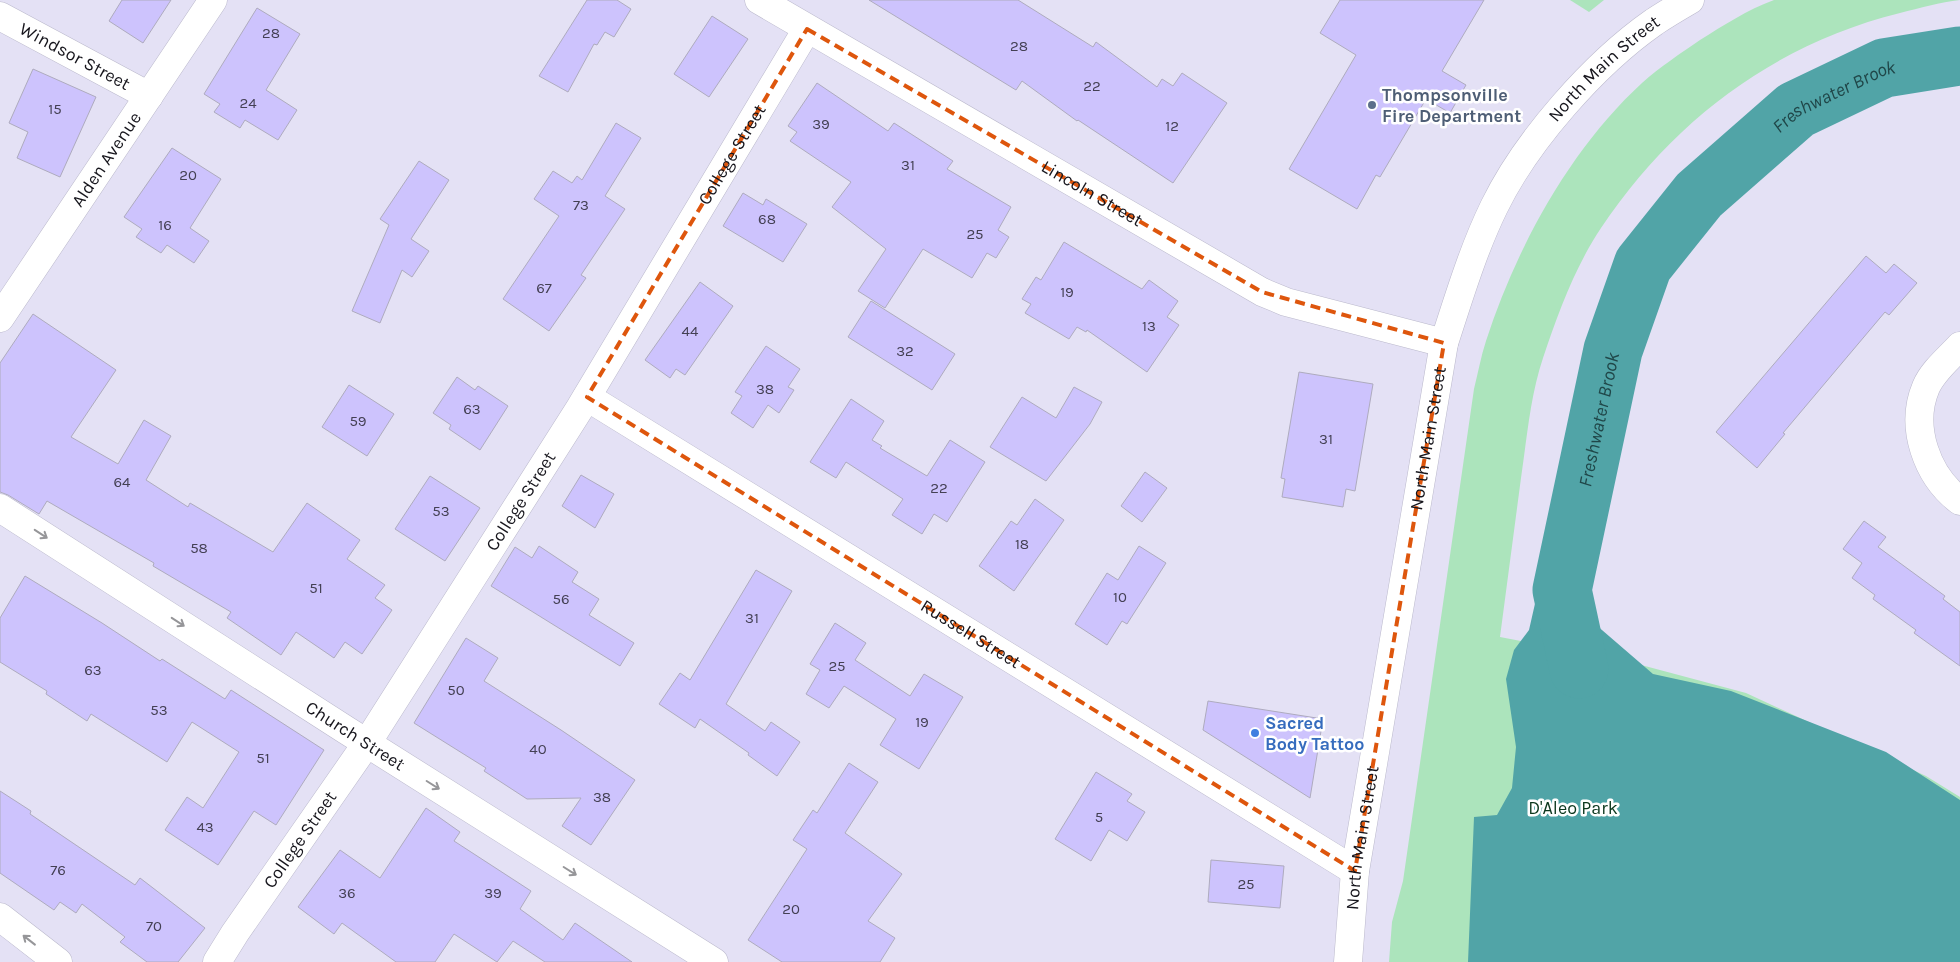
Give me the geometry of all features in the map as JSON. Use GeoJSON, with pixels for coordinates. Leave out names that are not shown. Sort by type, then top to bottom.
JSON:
{"type":"FeatureCollection","features":[{"type":"Feature","properties":{"kind":"street","name":"Alden Avenue"},"geometry":{"type":"LineString","coordinates":[[0,318],[213,0]]}},
{"type":"Feature","properties":{"kind":"street","name":"Lincoln Street"},"geometry":{"type":"LineString","coordinates":[[759,0],[1262,292],[1286,302],[1444,343]]}},
{"type":"Feature","properties":{"kind":"street","name":"North Main Street"},"geometry":{"type":"LineString","coordinates":[[1348,962],[1355,871],[1444,343],[1467,274],[1494,207],[1525,156],[1563,106],[1605,63],[1653,23],[1690,0]]}},
{"type":"Feature","properties":{"kind":"street","name":"Windsor Street"},"geometry":{"type":"LineString","coordinates":[[0,16],[149,96]]}},
{"type":"Feature","properties":{"kind":"street","name":"College Street"},"geometry":{"type":"LineString","coordinates":[[217,962],[367,743],[587,397],[807,29]]}},
{"type":"Feature","properties":{"kind":"street"},"geometry":{"type":"LineString","coordinates":[[1960,346],[1936,370],[1926,387],[1919,408],[1920,432],[1925,454],[1935,474],[1948,492],[1960,501]]}},
{"type":"Feature","properties":{"kind":"street","name":"Russell Street"},"geometry":{"type":"LineString","coordinates":[[587,397],[1355,871]]}},
{"type":"Feature","properties":{"kind":"street","name":"Church Street"},"geometry":{"type":"LineString","coordinates":[[0,508],[714,962]]}},
{"type":"Feature","properties":{"kind":"street"},"geometry":{"type":"LineString","coordinates":[[0,917],[58,962]]}},
{"type":"Feature","properties":{"kind":"highlighted area"},"geometry":{"type":"Polygon","coordinates":[[[807,29],[1262,292],[1444,343],[1355,871],[587,397],[807,29]]]}},
{"type":"Feature","properties":{"kind":"green space"},"geometry":{"type":"Polygon","coordinates":[[[1570,0],[1604,0],[1589,12],[1570,0]]]}},
{"type":"Feature","properties":{"kind":"green space","name":"D'Aleo Park"},"geometry":{"type":"Polygon","coordinates":[[[1774,0],[1960,0],[1922,7],[1854,27],[1811,44],[1769,66],[1731,92],[1694,121],[1661,153],[1629,189],[1601,228],[1583,258],[1568,291],[1543,358],[1529,418],[1500,637],[1630,662],[1746,693],[1926,776],[1960,797],[1960,962],[1389,962],[1392,922],[1403,881],[1474,389],[1484,347],[1498,306],[1513,271],[1548,202],[1591,138],[1616,109],[1649,77],[1685,50],[1736,18],[1774,0]]]}},
{"type":"Feature","properties":{"kind":"shaded area","name":"D'Aleo Park"},"geometry":{"type":"Polygon","coordinates":[[[1539,586],[1591,595],[1595,624],[1653,674],[1731,691],[1886,752],[1960,800],[1960,962],[1468,962],[1474,817],[1497,815],[1512,788],[1516,747],[1506,679],[1514,650],[1529,630],[1539,586]]]}},
{"type":"Feature","properties":{"kind":"building"},"geometry":{"type":"Polygon","coordinates":[[[122,0],[171,0],[143,43],[109,21],[122,0]]]}},
{"type":"Feature","properties":{"kind":"building"},"geometry":{"type":"Polygon","coordinates":[[[587,0],[617,0],[631,9],[614,37],[605,32],[597,45],[594,44],[568,92],[539,76],[587,0]]]}},
{"type":"Feature","properties":{"kind":"building"},"geometry":{"type":"Polygon","coordinates":[[[869,0],[1018,0],[1093,47],[1096,42],[1157,87],[1162,79],[1173,86],[1182,73],[1227,103],[1173,183],[1077,121],[1022,81],[1016,90],[869,0]]]}},
{"type":"Feature","properties":{"kind":"building","name":"Thompsonville Fire Department"},"geometry":{"type":"Polygon","coordinates":[[[1340,0],[1484,0],[1442,71],[1466,85],[1450,113],[1426,99],[1380,177],[1376,175],[1357,209],[1289,169],[1356,55],[1320,33],[1340,0]]]}},
{"type":"Feature","properties":{"kind":"building"},"geometry":{"type":"Polygon","coordinates":[[[257,8],[300,34],[266,90],[297,110],[278,140],[245,120],[240,128],[214,112],[220,104],[204,94],[257,8]]]}},
{"type":"Feature","properties":{"kind":"building"},"geometry":{"type":"Polygon","coordinates":[[[712,16],[748,39],[709,97],[674,74],[712,16]]]}},
{"type":"Feature","properties":{"kind":"building"},"geometry":{"type":"Polygon","coordinates":[[[33,69],[96,97],[60,177],[17,158],[28,132],[9,123],[33,69]]]}},
{"type":"Feature","properties":{"kind":"building"},"geometry":{"type":"Polygon","coordinates":[[[817,83],[888,131],[894,123],[953,161],[947,169],[1011,207],[998,230],[1009,237],[996,258],[987,253],[972,278],[923,249],[885,308],[858,291],[886,249],[832,207],[851,182],[790,141],[797,132],[788,126],[817,83]]]}},
{"type":"Feature","properties":{"kind":"building"},"geometry":{"type":"Polygon","coordinates":[[[616,123],[641,138],[605,196],[625,209],[581,275],[586,278],[549,331],[503,299],[559,216],[534,199],[553,171],[572,183],[577,176],[582,180],[616,123]]]}},
{"type":"Feature","properties":{"kind":"building"},"geometry":{"type":"Polygon","coordinates":[[[172,148],[221,179],[190,228],[209,241],[194,263],[167,245],[161,253],[136,237],[142,229],[124,217],[172,148]]]}},
{"type":"Feature","properties":{"kind":"building"},"geometry":{"type":"Polygon","coordinates":[[[419,161],[449,180],[411,239],[429,251],[412,277],[402,270],[380,323],[352,311],[389,225],[380,219],[419,161]]]}},
{"type":"Feature","properties":{"kind":"building"},"geometry":{"type":"Polygon","coordinates":[[[743,193],[763,205],[766,199],[807,224],[783,262],[723,226],[743,193]]]}},
{"type":"Feature","properties":{"kind":"building"},"geometry":{"type":"Polygon","coordinates":[[[1064,242],[1142,289],[1149,280],[1178,301],[1167,317],[1179,325],[1147,372],[1087,330],[1086,332],[1077,327],[1069,339],[1025,313],[1031,304],[1022,299],[1036,277],[1041,280],[1064,242]]]}},
{"type":"Feature","properties":{"kind":"building"},"geometry":{"type":"Polygon","coordinates":[[[1866,256],[1886,273],[1894,264],[1917,283],[1889,315],[1885,312],[1783,433],[1785,434],[1757,468],[1716,432],[1866,256]]]}},
{"type":"Feature","properties":{"kind":"building"},"geometry":{"type":"Polygon","coordinates":[[[700,282],[733,306],[685,375],[676,369],[670,378],[645,360],[700,282]]]}},
{"type":"Feature","properties":{"kind":"building"},"geometry":{"type":"Polygon","coordinates":[[[871,301],[955,354],[932,390],[848,337],[871,301]]]}},
{"type":"Feature","properties":{"kind":"building"},"geometry":{"type":"Polygon","coordinates":[[[33,314],[116,370],[71,437],[118,464],[144,420],[171,436],[146,480],[188,507],[190,503],[273,552],[307,503],[360,540],[347,559],[385,585],[375,598],[392,610],[362,654],[345,642],[334,658],[296,632],[281,655],[227,618],[231,612],[153,566],[154,563],[47,501],[39,514],[0,492],[0,363],[33,314]]]}},
{"type":"Feature","properties":{"kind":"building"},"geometry":{"type":"Polygon","coordinates":[[[766,346],[800,369],[788,387],[794,390],[779,413],[768,405],[753,428],[731,413],[742,396],[735,392],[766,346]]]}},
{"type":"Feature","properties":{"kind":"building"},"geometry":{"type":"Polygon","coordinates":[[[1299,372],[1373,384],[1355,491],[1346,489],[1343,507],[1282,497],[1285,479],[1281,478],[1299,372]]]}},
{"type":"Feature","properties":{"kind":"building"},"geometry":{"type":"Polygon","coordinates":[[[457,377],[475,390],[478,386],[508,406],[480,450],[449,429],[451,425],[433,413],[457,377]]]}},
{"type":"Feature","properties":{"kind":"building"},"geometry":{"type":"Polygon","coordinates":[[[349,385],[394,414],[367,456],[322,427],[349,385]]]}},
{"type":"Feature","properties":{"kind":"building"},"geometry":{"type":"Polygon","coordinates":[[[1074,387],[1102,402],[1090,424],[1046,481],[990,447],[1022,397],[1056,418],[1074,387]]]}},
{"type":"Feature","properties":{"kind":"building"},"geometry":{"type":"Polygon","coordinates":[[[851,399],[884,421],[872,440],[882,446],[880,448],[927,476],[950,440],[985,462],[947,522],[934,514],[922,534],[892,515],[903,499],[846,462],[836,478],[810,462],[851,399]]]}},
{"type":"Feature","properties":{"kind":"building"},"geometry":{"type":"Polygon","coordinates":[[[1145,472],[1167,488],[1142,522],[1121,506],[1145,472]]]}},
{"type":"Feature","properties":{"kind":"building"},"geometry":{"type":"Polygon","coordinates":[[[581,475],[614,494],[595,528],[562,506],[581,475]]]}},
{"type":"Feature","properties":{"kind":"building"},"geometry":{"type":"Polygon","coordinates":[[[430,476],[480,508],[445,561],[395,529],[430,476]]]}},
{"type":"Feature","properties":{"kind":"building"},"geometry":{"type":"Polygon","coordinates":[[[1035,499],[1064,520],[1014,591],[979,566],[1011,521],[1017,525],[1035,499]]]}},
{"type":"Feature","properties":{"kind":"building"},"geometry":{"type":"Polygon","coordinates":[[[1864,521],[1886,537],[1878,547],[1945,596],[1943,599],[1960,612],[1960,666],[1914,633],[1916,630],[1873,599],[1875,595],[1852,578],[1862,563],[1843,549],[1864,521]]]}},
{"type":"Feature","properties":{"kind":"building"},"geometry":{"type":"Polygon","coordinates":[[[539,546],[578,572],[572,582],[599,599],[589,615],[634,643],[620,666],[491,586],[515,547],[532,558],[539,546]]]}},
{"type":"Feature","properties":{"kind":"building"},"geometry":{"type":"Polygon","coordinates":[[[1139,546],[1166,563],[1127,624],[1122,621],[1107,645],[1075,624],[1107,573],[1118,580],[1139,546]]]}},
{"type":"Feature","properties":{"kind":"building"},"geometry":{"type":"Polygon","coordinates":[[[756,570],[792,591],[726,704],[765,731],[771,722],[800,742],[777,776],[748,755],[749,753],[700,719],[695,728],[659,704],[680,673],[690,680],[756,570]]]}},
{"type":"Feature","properties":{"kind":"building"},"geometry":{"type":"Polygon","coordinates":[[[25,576],[160,661],[162,659],[225,699],[231,690],[324,750],[276,825],[254,811],[218,865],[165,830],[187,797],[203,808],[239,752],[192,722],[167,762],[91,714],[87,721],[46,694],[47,691],[0,662],[0,618],[25,576]]]}},
{"type":"Feature","properties":{"kind":"building"},"geometry":{"type":"Polygon","coordinates":[[[835,623],[866,643],[855,660],[910,696],[924,674],[963,697],[919,769],[880,745],[896,719],[844,686],[829,708],[806,694],[820,670],[810,664],[835,623]]]}},
{"type":"Feature","properties":{"kind":"building"},"geometry":{"type":"Polygon","coordinates":[[[466,638],[498,658],[484,681],[635,780],[591,845],[562,826],[581,798],[527,799],[484,771],[486,768],[414,723],[466,638]]]}},
{"type":"Feature","properties":{"kind":"building"},"geometry":{"type":"Polygon","coordinates":[[[1208,701],[1323,719],[1310,798],[1203,730],[1208,701]]]}},
{"type":"Feature","properties":{"kind":"building"},"geometry":{"type":"Polygon","coordinates":[[[849,763],[878,782],[845,833],[902,874],[868,921],[895,938],[880,962],[782,962],[748,940],[807,849],[793,840],[813,810],[817,813],[849,763]]]}},
{"type":"Feature","properties":{"kind":"building"},"geometry":{"type":"Polygon","coordinates":[[[1096,772],[1132,794],[1127,801],[1145,812],[1127,841],[1109,830],[1091,861],[1055,839],[1096,772]]]}},
{"type":"Feature","properties":{"kind":"building"},"geometry":{"type":"Polygon","coordinates":[[[0,791],[31,811],[30,814],[135,885],[140,878],[205,928],[178,962],[147,962],[120,942],[125,937],[82,904],[76,913],[60,902],[54,910],[0,873],[0,791]]]}},
{"type":"Feature","properties":{"kind":"building"},"geometry":{"type":"Polygon","coordinates":[[[426,808],[460,832],[454,841],[531,891],[520,909],[563,940],[575,923],[632,962],[545,962],[513,941],[497,962],[454,934],[435,962],[396,962],[342,923],[334,934],[298,907],[340,850],[380,878],[426,808]]]}},
{"type":"Feature","properties":{"kind":"building"},"geometry":{"type":"Polygon","coordinates":[[[1211,860],[1284,866],[1280,908],[1208,902],[1211,860]]]}},
{"type":"Feature","properties":{"kind":"waterway","name":"Freshwater Brook"},"geometry":{"type":"LineString","coordinates":[[1579,669],[1562,590],[1613,350],[1643,265],[1699,195],[1796,110],[1884,68],[1960,56]]}},
{"type":"Feature","properties":{"kind":"place","name":"Thompsonville Fire Department"},"geometry":{"type":"Point","coordinates":[1372,105]}},
{"type":"Feature","properties":{"kind":"place","name":"Sacred Body Tattoo"},"geometry":{"type":"Point","coordinates":[1255,733]}}]}
